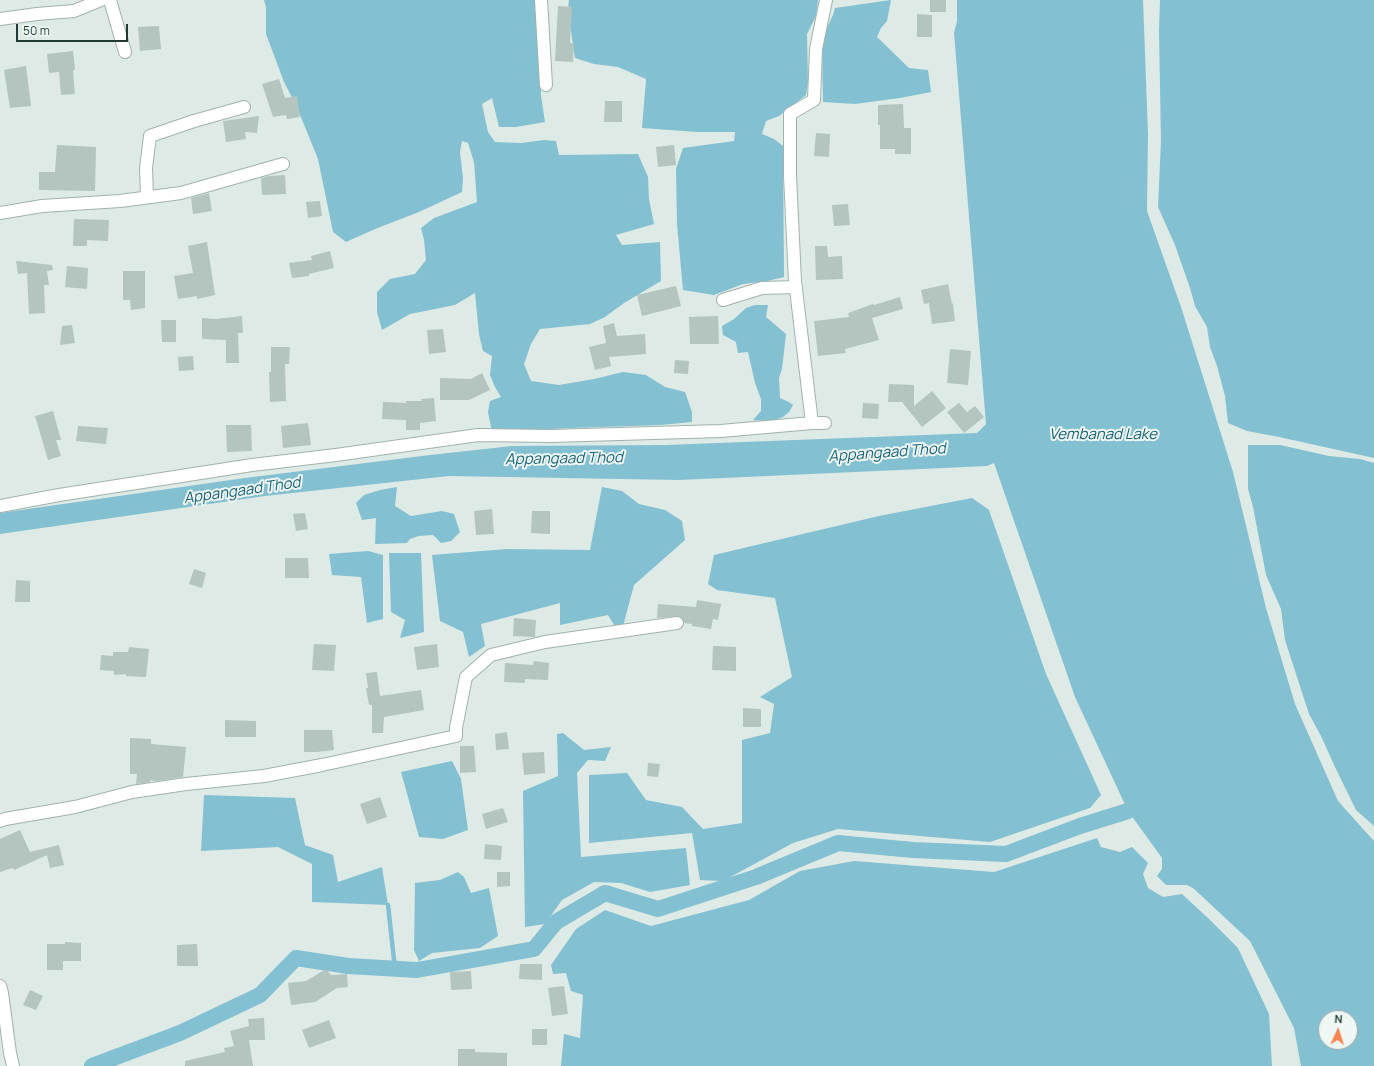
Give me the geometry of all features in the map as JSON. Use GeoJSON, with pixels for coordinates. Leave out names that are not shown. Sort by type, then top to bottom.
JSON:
{"type":"FeatureCollection","features":[{"type":"Feature","properties":{"kind":"street"},"geometry":{"type":"LineString","coordinates":[[0,19],[74,11],[101,0]]}},
{"type":"Feature","properties":{"kind":"street"},"geometry":{"type":"LineString","coordinates":[[110,0],[125,52]]}},
{"type":"Feature","properties":{"kind":"street"},"geometry":{"type":"LineString","coordinates":[[542,0],[546,85]]}},
{"type":"Feature","properties":{"kind":"street"},"geometry":{"type":"LineString","coordinates":[[0,506],[59,495],[252,465],[478,435],[550,436],[714,431],[819,423],[796,287],[790,176],[790,114],[814,100],[816,49],[826,0]]}},
{"type":"Feature","properties":{"kind":"street"},"geometry":{"type":"LineString","coordinates":[[147,197],[146,168],[150,136],[194,121],[244,107]]}},
{"type":"Feature","properties":{"kind":"street"},"geometry":{"type":"LineString","coordinates":[[0,212],[42,206],[120,201],[181,192],[283,164]]}},
{"type":"Feature","properties":{"kind":"street"},"geometry":{"type":"LineString","coordinates":[[723,300],[762,288],[796,287]]}},
{"type":"Feature","properties":{"kind":"street"},"geometry":{"type":"LineString","coordinates":[[0,821],[5,818],[75,807],[132,792],[186,784],[264,776],[322,766],[456,736],[456,728],[466,677],[491,655],[545,642],[677,624]]}},
{"type":"Feature","properties":{"kind":"street"},"geometry":{"type":"LineString","coordinates":[[0,986],[13,1066]]}},
{"type":"Feature","properties":{"kind":"water"},"geometry":{"type":"Polygon","coordinates":[[[264,0],[536,0],[540,24],[541,96],[545,122],[516,127],[499,127],[492,98],[482,104],[488,132],[495,142],[521,143],[544,140],[556,141],[559,155],[638,154],[648,177],[649,199],[654,224],[616,235],[622,245],[660,242],[661,281],[624,303],[605,317],[590,324],[540,329],[531,344],[524,364],[531,381],[559,385],[623,372],[646,375],[665,387],[685,392],[692,412],[692,422],[660,425],[492,432],[488,412],[490,401],[501,397],[490,375],[492,356],[483,351],[479,334],[475,293],[455,305],[410,314],[382,330],[377,312],[377,292],[390,279],[415,274],[426,260],[421,228],[434,218],[477,202],[474,162],[468,143],[462,141],[460,152],[463,178],[462,192],[419,212],[346,242],[333,232],[318,159],[296,105],[284,82],[266,34],[266,7],[264,0]]]}},
{"type":"Feature","properties":{"kind":"water"},"geometry":{"type":"Polygon","coordinates":[[[569,0],[818,0],[816,16],[807,34],[808,82],[806,95],[779,116],[766,121],[762,134],[774,139],[783,146],[784,277],[743,284],[714,295],[683,290],[677,224],[676,169],[683,148],[734,141],[735,132],[697,132],[642,128],[646,79],[618,67],[594,64],[575,58],[568,11],[569,0]]]}},
{"type":"Feature","properties":{"kind":"water"},"geometry":{"type":"Polygon","coordinates":[[[891,0],[887,21],[881,28],[877,37],[909,68],[928,70],[931,92],[855,104],[823,102],[822,46],[826,30],[835,8],[891,0]]]}},
{"type":"Feature","properties":{"kind":"water","name":"Vembanad Lake"},"geometry":{"type":"Polygon","coordinates":[[[957,0],[1143,0],[1148,134],[1147,211],[1181,307],[1233,472],[1266,608],[1295,704],[1338,801],[1374,841],[1374,1066],[1301,1066],[1294,1028],[1250,941],[1193,888],[1187,885],[1166,885],[1157,876],[1162,869],[1162,858],[1128,811],[1075,697],[994,463],[987,466],[679,480],[449,476],[265,496],[0,534],[0,513],[245,478],[512,446],[666,445],[977,433],[986,424],[954,33],[957,21],[957,0]]]}},
{"type":"Feature","properties":{"kind":"water"},"geometry":{"type":"Polygon","coordinates":[[[1160,0],[1374,0],[1374,458],[1247,431],[1228,423],[1225,396],[1210,347],[1207,327],[1195,306],[1175,245],[1158,207],[1161,141],[1159,31],[1160,0]]]}},
{"type":"Feature","properties":{"kind":"water"},"geometry":{"type":"Polygon","coordinates":[[[755,305],[768,305],[766,317],[786,334],[782,369],[779,378],[780,398],[793,405],[789,412],[783,417],[772,421],[753,420],[761,411],[761,399],[755,383],[748,352],[738,353],[736,342],[723,335],[722,326],[734,319],[746,308],[755,305]]]}},
{"type":"Feature","properties":{"kind":"water"},"geometry":{"type":"Polygon","coordinates":[[[1248,445],[1280,445],[1329,456],[1360,459],[1374,463],[1374,826],[1356,810],[1309,714],[1285,640],[1281,609],[1266,575],[1253,507],[1248,489],[1248,445]]]}},
{"type":"Feature","properties":{"kind":"water"},"geometry":{"type":"Polygon","coordinates":[[[397,487],[395,506],[411,516],[442,511],[454,514],[460,532],[451,541],[441,543],[433,535],[419,536],[410,539],[407,543],[375,544],[376,518],[362,520],[356,503],[364,495],[397,487]]]}},
{"type":"Feature","properties":{"kind":"water"},"geometry":{"type":"Polygon","coordinates":[[[602,487],[622,491],[639,504],[665,510],[682,521],[685,540],[634,585],[623,626],[614,625],[608,615],[560,625],[560,603],[481,624],[485,646],[469,657],[463,632],[440,621],[432,555],[507,549],[590,550],[602,487]]]}},
{"type":"Feature","properties":{"kind":"water"},"geometry":{"type":"Polygon","coordinates":[[[972,498],[989,510],[1046,674],[1101,795],[1090,808],[990,842],[838,829],[793,843],[723,881],[700,880],[692,833],[589,843],[589,775],[627,773],[646,800],[682,807],[703,829],[742,823],[742,740],[770,733],[774,704],[760,697],[792,677],[775,598],[717,590],[708,584],[714,555],[879,516],[972,498]]]}},
{"type":"Feature","properties":{"kind":"water"},"geometry":{"type":"Polygon","coordinates":[[[368,551],[383,555],[383,619],[367,623],[361,577],[332,575],[329,554],[368,551]]]}},
{"type":"Feature","properties":{"kind":"water"},"geometry":{"type":"Polygon","coordinates":[[[389,553],[421,553],[424,632],[400,638],[405,620],[391,612],[389,553]]]}},
{"type":"Feature","properties":{"kind":"water"},"geometry":{"type":"Polygon","coordinates":[[[563,733],[584,750],[611,747],[605,761],[588,760],[577,773],[581,857],[686,848],[690,885],[650,892],[621,883],[594,882],[562,900],[545,924],[525,927],[523,791],[558,776],[557,734],[563,733]]]}},
{"type":"Feature","properties":{"kind":"water"},"geometry":{"type":"Polygon","coordinates":[[[452,761],[461,779],[468,830],[443,839],[419,837],[401,772],[452,761]]]}},
{"type":"Feature","properties":{"kind":"water"},"geometry":{"type":"Polygon","coordinates":[[[204,795],[295,798],[305,845],[333,855],[338,882],[382,867],[388,905],[312,902],[312,864],[278,847],[201,851],[204,795]]]}},
{"type":"Feature","properties":{"kind":"water"},"geometry":{"type":"Polygon","coordinates":[[[1097,838],[1101,847],[1120,852],[1132,847],[1148,863],[1143,874],[1148,888],[1163,897],[1182,894],[1238,948],[1269,1014],[1272,1066],[561,1066],[564,1034],[580,1038],[583,995],[571,991],[566,973],[553,974],[551,965],[576,929],[605,910],[651,926],[749,900],[800,871],[854,861],[994,872],[1097,838]]]}},
{"type":"Feature","properties":{"kind":"water"},"geometry":{"type":"Polygon","coordinates":[[[458,872],[464,877],[471,893],[489,888],[498,936],[480,948],[432,953],[419,961],[414,950],[415,883],[440,880],[458,872]]]}},
{"type":"Feature","properties":{"kind":"building"},"geometry":{"type":"Polygon","coordinates":[[[930,0],[946,0],[946,12],[930,12],[930,0]]]}},
{"type":"Feature","properties":{"kind":"building"},"geometry":{"type":"Polygon","coordinates":[[[558,6],[572,7],[570,43],[574,43],[573,62],[555,61],[558,6]]]}},
{"type":"Feature","properties":{"kind":"building"},"geometry":{"type":"Polygon","coordinates":[[[917,14],[932,15],[932,37],[917,37],[917,14]]]}},
{"type":"Feature","properties":{"kind":"building"},"geometry":{"type":"Polygon","coordinates":[[[159,26],[161,49],[140,51],[138,27],[159,26]]]}},
{"type":"Feature","properties":{"kind":"building"},"geometry":{"type":"Polygon","coordinates":[[[73,51],[75,94],[61,95],[59,72],[49,73],[47,54],[73,51]]]}},
{"type":"Feature","properties":{"kind":"building"},"geometry":{"type":"Polygon","coordinates":[[[26,66],[31,106],[10,108],[4,70],[26,66]]]}},
{"type":"Feature","properties":{"kind":"building"},"geometry":{"type":"Polygon","coordinates":[[[279,79],[285,98],[297,96],[300,117],[287,119],[286,115],[273,117],[262,84],[279,79]]]}},
{"type":"Feature","properties":{"kind":"building"},"geometry":{"type":"Polygon","coordinates":[[[605,101],[622,101],[622,122],[604,122],[605,101]]]}},
{"type":"Feature","properties":{"kind":"building"},"geometry":{"type":"Polygon","coordinates":[[[903,104],[904,128],[911,128],[911,154],[895,154],[895,149],[880,149],[878,105],[903,104]]]}},
{"type":"Feature","properties":{"kind":"building"},"geometry":{"type":"Polygon","coordinates":[[[259,116],[257,133],[245,132],[246,139],[226,142],[223,121],[259,116]]]}},
{"type":"Feature","properties":{"kind":"building"},"geometry":{"type":"Polygon","coordinates":[[[816,133],[830,134],[829,157],[814,156],[816,133]]]}},
{"type":"Feature","properties":{"kind":"building"},"geometry":{"type":"Polygon","coordinates":[[[57,145],[96,147],[95,191],[39,190],[39,172],[55,172],[57,145]]]}},
{"type":"Feature","properties":{"kind":"building"},"geometry":{"type":"Polygon","coordinates":[[[674,145],[676,165],[658,167],[656,147],[674,145]]]}},
{"type":"Feature","properties":{"kind":"building"},"geometry":{"type":"Polygon","coordinates":[[[285,175],[286,194],[262,195],[261,178],[285,175]]]}},
{"type":"Feature","properties":{"kind":"building"},"geometry":{"type":"Polygon","coordinates":[[[209,193],[212,211],[193,214],[191,198],[209,193]]]}},
{"type":"Feature","properties":{"kind":"building"},"geometry":{"type":"Polygon","coordinates":[[[320,201],[322,216],[308,218],[306,202],[320,201]]]}},
{"type":"Feature","properties":{"kind":"building"},"geometry":{"type":"Polygon","coordinates":[[[848,204],[850,225],[834,226],[832,205],[848,204]]]}},
{"type":"Feature","properties":{"kind":"building"},"geometry":{"type":"Polygon","coordinates":[[[74,219],[109,220],[108,241],[87,240],[87,246],[73,246],[74,219]]]}},
{"type":"Feature","properties":{"kind":"building"},"geometry":{"type":"Polygon","coordinates":[[[207,242],[215,295],[197,299],[197,296],[178,299],[174,276],[193,273],[188,246],[207,242]]]}},
{"type":"Feature","properties":{"kind":"building"},"geometry":{"type":"Polygon","coordinates":[[[815,246],[827,246],[828,257],[842,256],[843,279],[816,280],[815,246]]]}},
{"type":"Feature","properties":{"kind":"building"},"geometry":{"type":"Polygon","coordinates":[[[330,251],[334,268],[309,274],[309,276],[292,278],[289,263],[312,260],[311,256],[330,251]]]}},
{"type":"Feature","properties":{"kind":"building"},"geometry":{"type":"Polygon","coordinates":[[[16,261],[52,265],[53,270],[47,271],[49,285],[44,285],[45,313],[29,314],[27,273],[18,274],[16,261]]]}},
{"type":"Feature","properties":{"kind":"building"},"geometry":{"type":"Polygon","coordinates":[[[67,266],[88,268],[87,289],[65,287],[67,266]]]}},
{"type":"Feature","properties":{"kind":"building"},"geometry":{"type":"Polygon","coordinates":[[[123,271],[145,271],[145,308],[131,310],[130,300],[123,300],[123,271]]]}},
{"type":"Feature","properties":{"kind":"building"},"geometry":{"type":"Polygon","coordinates":[[[948,284],[952,304],[953,303],[955,321],[932,324],[929,303],[924,304],[921,290],[948,284]]]}},
{"type":"Feature","properties":{"kind":"building"},"geometry":{"type":"Polygon","coordinates":[[[676,286],[681,306],[642,316],[637,295],[676,286]]]}},
{"type":"Feature","properties":{"kind":"building"},"geometry":{"type":"Polygon","coordinates":[[[900,297],[903,309],[872,318],[879,340],[845,349],[846,353],[818,356],[814,321],[849,317],[848,313],[873,304],[874,305],[900,297]]]}},
{"type":"Feature","properties":{"kind":"building"},"geometry":{"type":"Polygon","coordinates":[[[242,316],[243,333],[238,333],[239,363],[226,363],[226,340],[202,339],[202,318],[216,319],[242,316]]]}},
{"type":"Feature","properties":{"kind":"building"},"geometry":{"type":"Polygon","coordinates":[[[718,316],[719,344],[690,344],[689,317],[718,316]]]}},
{"type":"Feature","properties":{"kind":"building"},"geometry":{"type":"Polygon","coordinates":[[[161,320],[176,320],[176,342],[162,342],[161,320]]]}},
{"type":"Feature","properties":{"kind":"building"},"geometry":{"type":"Polygon","coordinates":[[[614,323],[617,336],[645,334],[646,354],[609,357],[611,366],[595,370],[589,347],[606,343],[603,326],[614,323]]]}},
{"type":"Feature","properties":{"kind":"building"},"geometry":{"type":"Polygon","coordinates":[[[72,325],[75,343],[60,345],[62,326],[72,325]]]}},
{"type":"Feature","properties":{"kind":"building"},"geometry":{"type":"Polygon","coordinates":[[[443,329],[446,352],[429,354],[427,330],[443,329]]]}},
{"type":"Feature","properties":{"kind":"building"},"geometry":{"type":"Polygon","coordinates":[[[271,347],[290,347],[289,364],[285,364],[286,401],[270,402],[269,372],[271,372],[271,347]]]}},
{"type":"Feature","properties":{"kind":"building"},"geometry":{"type":"Polygon","coordinates":[[[950,349],[971,351],[968,385],[947,383],[950,349]]]}},
{"type":"Feature","properties":{"kind":"building"},"geometry":{"type":"Polygon","coordinates":[[[193,356],[194,370],[179,371],[178,357],[193,356]]]}},
{"type":"Feature","properties":{"kind":"building"},"geometry":{"type":"Polygon","coordinates":[[[675,360],[689,361],[688,374],[674,373],[675,360]]]}},
{"type":"Feature","properties":{"kind":"building"},"geometry":{"type":"Polygon","coordinates":[[[482,373],[490,390],[469,400],[440,400],[440,378],[471,379],[482,373]]]}},
{"type":"Feature","properties":{"kind":"building"},"geometry":{"type":"Polygon","coordinates":[[[889,384],[914,385],[914,406],[932,391],[946,408],[922,427],[902,402],[888,402],[889,384]]]}},
{"type":"Feature","properties":{"kind":"building"},"geometry":{"type":"Polygon","coordinates":[[[434,398],[436,421],[420,423],[420,430],[406,430],[406,420],[382,419],[383,402],[406,403],[406,401],[422,401],[421,399],[434,398]]]}},
{"type":"Feature","properties":{"kind":"building"},"geometry":{"type":"Polygon","coordinates":[[[863,403],[879,404],[878,419],[862,418],[863,403]]]}},
{"type":"Feature","properties":{"kind":"building"},"geometry":{"type":"Polygon","coordinates":[[[959,403],[967,412],[975,406],[984,417],[964,433],[947,412],[959,403]]]}},
{"type":"Feature","properties":{"kind":"building"},"geometry":{"type":"Polygon","coordinates":[[[53,411],[61,440],[56,440],[61,456],[48,460],[35,416],[53,411]]]}},
{"type":"Feature","properties":{"kind":"building"},"geometry":{"type":"Polygon","coordinates":[[[308,423],[311,445],[283,448],[281,426],[308,423]]]}},
{"type":"Feature","properties":{"kind":"building"},"geometry":{"type":"Polygon","coordinates":[[[226,425],[251,425],[252,451],[227,452],[226,425]]]}},
{"type":"Feature","properties":{"kind":"building"},"geometry":{"type":"Polygon","coordinates":[[[78,426],[108,428],[106,444],[76,441],[78,426]]]}},
{"type":"Feature","properties":{"kind":"building"},"geometry":{"type":"Polygon","coordinates":[[[492,509],[494,534],[476,535],[474,511],[492,509]]]}},
{"type":"Feature","properties":{"kind":"building"},"geometry":{"type":"Polygon","coordinates":[[[532,511],[550,511],[550,534],[531,533],[532,511]]]}},
{"type":"Feature","properties":{"kind":"building"},"geometry":{"type":"Polygon","coordinates":[[[305,513],[308,529],[296,531],[293,514],[305,513]]]}},
{"type":"Feature","properties":{"kind":"building"},"geometry":{"type":"Polygon","coordinates":[[[285,558],[308,558],[309,578],[285,578],[285,558]]]}},
{"type":"Feature","properties":{"kind":"building"},"geometry":{"type":"Polygon","coordinates":[[[194,569],[206,573],[202,588],[189,584],[194,569]]]}},
{"type":"Feature","properties":{"kind":"building"},"geometry":{"type":"Polygon","coordinates":[[[16,580],[30,581],[30,602],[15,602],[16,580]]]}},
{"type":"Feature","properties":{"kind":"building"},"geometry":{"type":"Polygon","coordinates":[[[697,600],[721,604],[718,620],[713,619],[711,629],[684,623],[683,619],[679,616],[657,618],[658,604],[696,607],[697,600]]]}},
{"type":"Feature","properties":{"kind":"building"},"geometry":{"type":"Polygon","coordinates":[[[514,618],[536,620],[535,637],[513,636],[514,618]]]}},
{"type":"Feature","properties":{"kind":"building"},"geometry":{"type":"Polygon","coordinates":[[[314,644],[336,645],[334,671],[312,670],[314,644]]]}},
{"type":"Feature","properties":{"kind":"building"},"geometry":{"type":"Polygon","coordinates":[[[437,644],[439,667],[417,670],[414,647],[437,644]]]}},
{"type":"Feature","properties":{"kind":"building"},"geometry":{"type":"Polygon","coordinates":[[[713,646],[736,647],[736,671],[712,670],[713,646]]]}},
{"type":"Feature","properties":{"kind":"building"},"geometry":{"type":"Polygon","coordinates":[[[129,647],[149,649],[146,677],[126,676],[126,674],[114,675],[114,671],[100,670],[101,655],[113,656],[113,652],[128,652],[129,647]]]}},
{"type":"Feature","properties":{"kind":"building"},"geometry":{"type":"Polygon","coordinates":[[[534,661],[549,663],[548,680],[525,679],[525,683],[504,682],[505,663],[533,665],[534,661]]]}},
{"type":"Feature","properties":{"kind":"building"},"geometry":{"type":"Polygon","coordinates":[[[377,672],[380,696],[421,690],[424,710],[384,717],[383,733],[372,733],[372,705],[369,705],[366,688],[368,688],[366,673],[377,672]]]}},
{"type":"Feature","properties":{"kind":"building"},"geometry":{"type":"Polygon","coordinates":[[[743,708],[761,709],[761,727],[743,727],[743,708]]]}},
{"type":"Feature","properties":{"kind":"building"},"geometry":{"type":"Polygon","coordinates":[[[225,720],[256,721],[256,737],[225,737],[225,720]]]}},
{"type":"Feature","properties":{"kind":"building"},"geometry":{"type":"Polygon","coordinates":[[[304,730],[332,730],[334,750],[304,752],[304,730]]]}},
{"type":"Feature","properties":{"kind":"building"},"geometry":{"type":"Polygon","coordinates":[[[507,732],[509,749],[496,750],[495,734],[507,732]]]}},
{"type":"Feature","properties":{"kind":"building"},"geometry":{"type":"Polygon","coordinates":[[[130,738],[151,739],[151,744],[186,747],[183,777],[156,781],[150,780],[150,782],[136,784],[137,774],[130,774],[130,738]]]}},
{"type":"Feature","properties":{"kind":"building"},"geometry":{"type":"Polygon","coordinates":[[[460,746],[474,746],[476,772],[460,773],[460,746]]]}},
{"type":"Feature","properties":{"kind":"building"},"geometry":{"type":"Polygon","coordinates":[[[544,752],[545,773],[524,775],[522,753],[544,752]]]}},
{"type":"Feature","properties":{"kind":"building"},"geometry":{"type":"Polygon","coordinates":[[[648,763],[660,764],[658,777],[647,776],[648,763]]]}},
{"type":"Feature","properties":{"kind":"building"},"geometry":{"type":"Polygon","coordinates":[[[380,797],[387,817],[367,824],[360,804],[380,797]]]}},
{"type":"Feature","properties":{"kind":"building"},"geometry":{"type":"Polygon","coordinates":[[[503,808],[508,822],[486,829],[482,814],[503,808]]]}},
{"type":"Feature","properties":{"kind":"building"},"geometry":{"type":"Polygon","coordinates":[[[20,830],[30,852],[59,845],[64,865],[50,868],[47,855],[14,870],[13,868],[0,872],[0,839],[20,830]]]}},
{"type":"Feature","properties":{"kind":"building"},"geometry":{"type":"Polygon","coordinates":[[[485,844],[502,846],[501,860],[484,859],[485,844]]]}},
{"type":"Feature","properties":{"kind":"building"},"geometry":{"type":"Polygon","coordinates":[[[497,872],[510,872],[510,886],[497,887],[497,872]]]}},
{"type":"Feature","properties":{"kind":"building"},"geometry":{"type":"Polygon","coordinates":[[[65,942],[81,943],[81,961],[63,961],[63,970],[47,970],[47,944],[65,944],[65,942]]]}},
{"type":"Feature","properties":{"kind":"building"},"geometry":{"type":"Polygon","coordinates":[[[197,944],[198,966],[177,966],[177,945],[197,944]]]}},
{"type":"Feature","properties":{"kind":"building"},"geometry":{"type":"Polygon","coordinates":[[[520,964],[542,964],[542,980],[519,979],[520,964]]]}},
{"type":"Feature","properties":{"kind":"building"},"geometry":{"type":"Polygon","coordinates":[[[326,969],[331,975],[347,974],[348,987],[337,988],[315,1002],[291,1005],[288,983],[306,981],[326,969]]]}},
{"type":"Feature","properties":{"kind":"building"},"geometry":{"type":"Polygon","coordinates":[[[471,971],[472,989],[451,990],[450,972],[471,971]]]}},
{"type":"Feature","properties":{"kind":"building"},"geometry":{"type":"Polygon","coordinates":[[[564,986],[568,1014],[552,1016],[548,988],[564,986]]]}},
{"type":"Feature","properties":{"kind":"building"},"geometry":{"type":"Polygon","coordinates":[[[30,990],[43,996],[36,1010],[23,1005],[30,990]]]}},
{"type":"Feature","properties":{"kind":"building"},"geometry":{"type":"Polygon","coordinates":[[[264,1018],[265,1040],[249,1040],[253,1066],[185,1066],[185,1061],[225,1052],[224,1048],[234,1046],[230,1031],[249,1026],[248,1019],[264,1018]]]}},
{"type":"Feature","properties":{"kind":"building"},"geometry":{"type":"Polygon","coordinates":[[[329,1020],[336,1038],[309,1048],[302,1030],[329,1020]]]}},
{"type":"Feature","properties":{"kind":"building"},"geometry":{"type":"Polygon","coordinates":[[[532,1029],[547,1029],[547,1045],[532,1045],[532,1029]]]}},
{"type":"Feature","properties":{"kind":"building"},"geometry":{"type":"Polygon","coordinates":[[[458,1049],[475,1049],[475,1052],[507,1053],[507,1066],[458,1066],[458,1049]]]}},
{"type":"Feature","properties":{"kind":"waterway"},"geometry":{"type":"LineString","coordinates":[[92,1066],[180,1033],[260,995],[296,958],[348,966],[417,970],[534,949],[556,922],[605,893],[658,909],[756,877],[838,843],[913,850],[1006,854],[1080,826],[1128,811]]}},
{"type":"Feature","properties":{"kind":"waterway"},"geometry":{"type":"LineString","coordinates":[[388,905],[395,969]]}},
{"type":"Feature","properties":{"kind":"water label","name":"Appangaad Thod"},"geometry":{"type":"Point","coordinates":[887,453]}},
{"type":"Feature","properties":{"kind":"water label","name":"Appangaad Thod"},"geometry":{"type":"Point","coordinates":[564,459]}},
{"type":"Feature","properties":{"kind":"water label","name":"Appangaad Thod"},"geometry":{"type":"Point","coordinates":[242,491]}}]}
